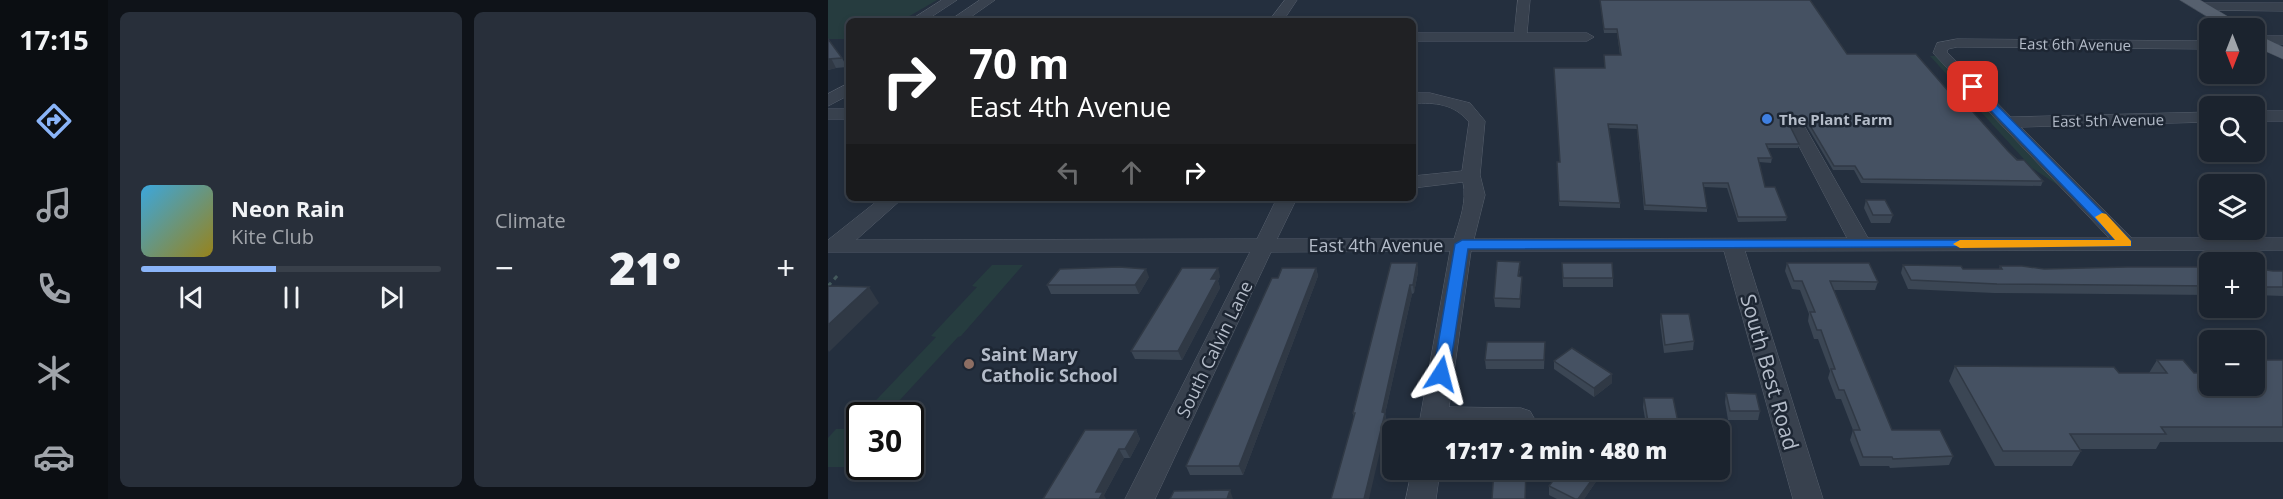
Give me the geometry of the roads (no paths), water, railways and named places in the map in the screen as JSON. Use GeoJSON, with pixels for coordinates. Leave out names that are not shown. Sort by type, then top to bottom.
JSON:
{"type":"FeatureCollection","features":[{"type":"Feature","properties":{"kind":"main road"},"geometry":{"type":"LineString","coordinates":[[2195,4],[2220,18]]}},
{"type":"Feature","properties":{"kind":"street"},"geometry":{"type":"LineString","coordinates":[[921,18],[951,0]]}},
{"type":"Feature","properties":{"kind":"street"},"geometry":{"type":"LineString","coordinates":[[961,18],[989,0]]}},
{"type":"Feature","properties":{"kind":"street"},"geometry":{"type":"LineString","coordinates":[[1278,18],[1291,0]]}},
{"type":"Feature","properties":{"kind":"street"},"geometry":{"type":"LineString","coordinates":[[1520,37],[1524,0]]}},
{"type":"Feature","properties":{"kind":"street"},"geometry":{"type":"LineString","coordinates":[[2195,4],[2283,7]]}},
{"type":"Feature","properties":{"kind":"street"},"geometry":{"type":"LineString","coordinates":[[1416,37],[1587,37]]}},
{"type":"Feature","properties":{"kind":"street","name":"East 6th Avenue"},"geometry":{"type":"LineString","coordinates":[[2006,122],[1940,52],[1941,46],[1991,42],[2199,45]]}},
{"type":"Feature","properties":{"kind":"street"},"geometry":{"type":"LineString","coordinates":[[1416,98],[1430,98],[1464,106],[1477,121],[1471,176],[1474,202],[1462,244],[1434,420]]}},
{"type":"Feature","properties":{"kind":"street"},"geometry":{"type":"LineString","coordinates":[[828,114],[846,114]]}},
{"type":"Feature","properties":{"kind":"street"},"geometry":{"type":"LineString","coordinates":[[2265,116],[2283,116]]}},
{"type":"Feature","properties":{"kind":"street","name":"East 5th Avenue"},"geometry":{"type":"LineString","coordinates":[[2006,122],[2199,117]]}},
{"type":"Feature","properties":{"kind":"street"},"geometry":{"type":"LineString","coordinates":[[2006,122],[2080,194],[2126,244]]}},
{"type":"Feature","properties":{"kind":"street"},"geometry":{"type":"LineString","coordinates":[[1797,127],[1861,245]]}},
{"type":"Feature","properties":{"kind":"street"},"geometry":{"type":"LineString","coordinates":[[1416,182],[1471,176]]}},
{"type":"Feature","properties":{"kind":"street"},"geometry":{"type":"LineString","coordinates":[[832,246],[889,201]]}},
{"type":"Feature","properties":{"kind":"street","name":"South Calvin Lane"},"geometry":{"type":"LineString","coordinates":[[1140,499],[1286,201]]}},
{"type":"Feature","properties":{"kind":"street","name":"East 4th Avenue"},"geometry":{"type":"LineString","coordinates":[[832,246],[2283,244]]}},
{"type":"Feature","properties":{"kind":"street","name":"South Best Road"},"geometry":{"type":"LineString","coordinates":[[1733,245],[1808,499]]}},
{"type":"Feature","properties":{"kind":"street"},"geometry":{"type":"LineString","coordinates":[[1492,420],[1521,418]]}},
{"type":"Feature","properties":{"kind":"street"},"geometry":{"type":"LineString","coordinates":[[1421,499],[1424,480]]}},
{"type":"Feature","properties":{"kind":"place","name":"The Plant Farm"},"geometry":{"type":"Point","coordinates":[1767,119]}},
{"type":"Feature","properties":{"kind":"place","name":"Saint Mary Catholic School"},"geometry":{"type":"Point","coordinates":[969,364]}}]}
